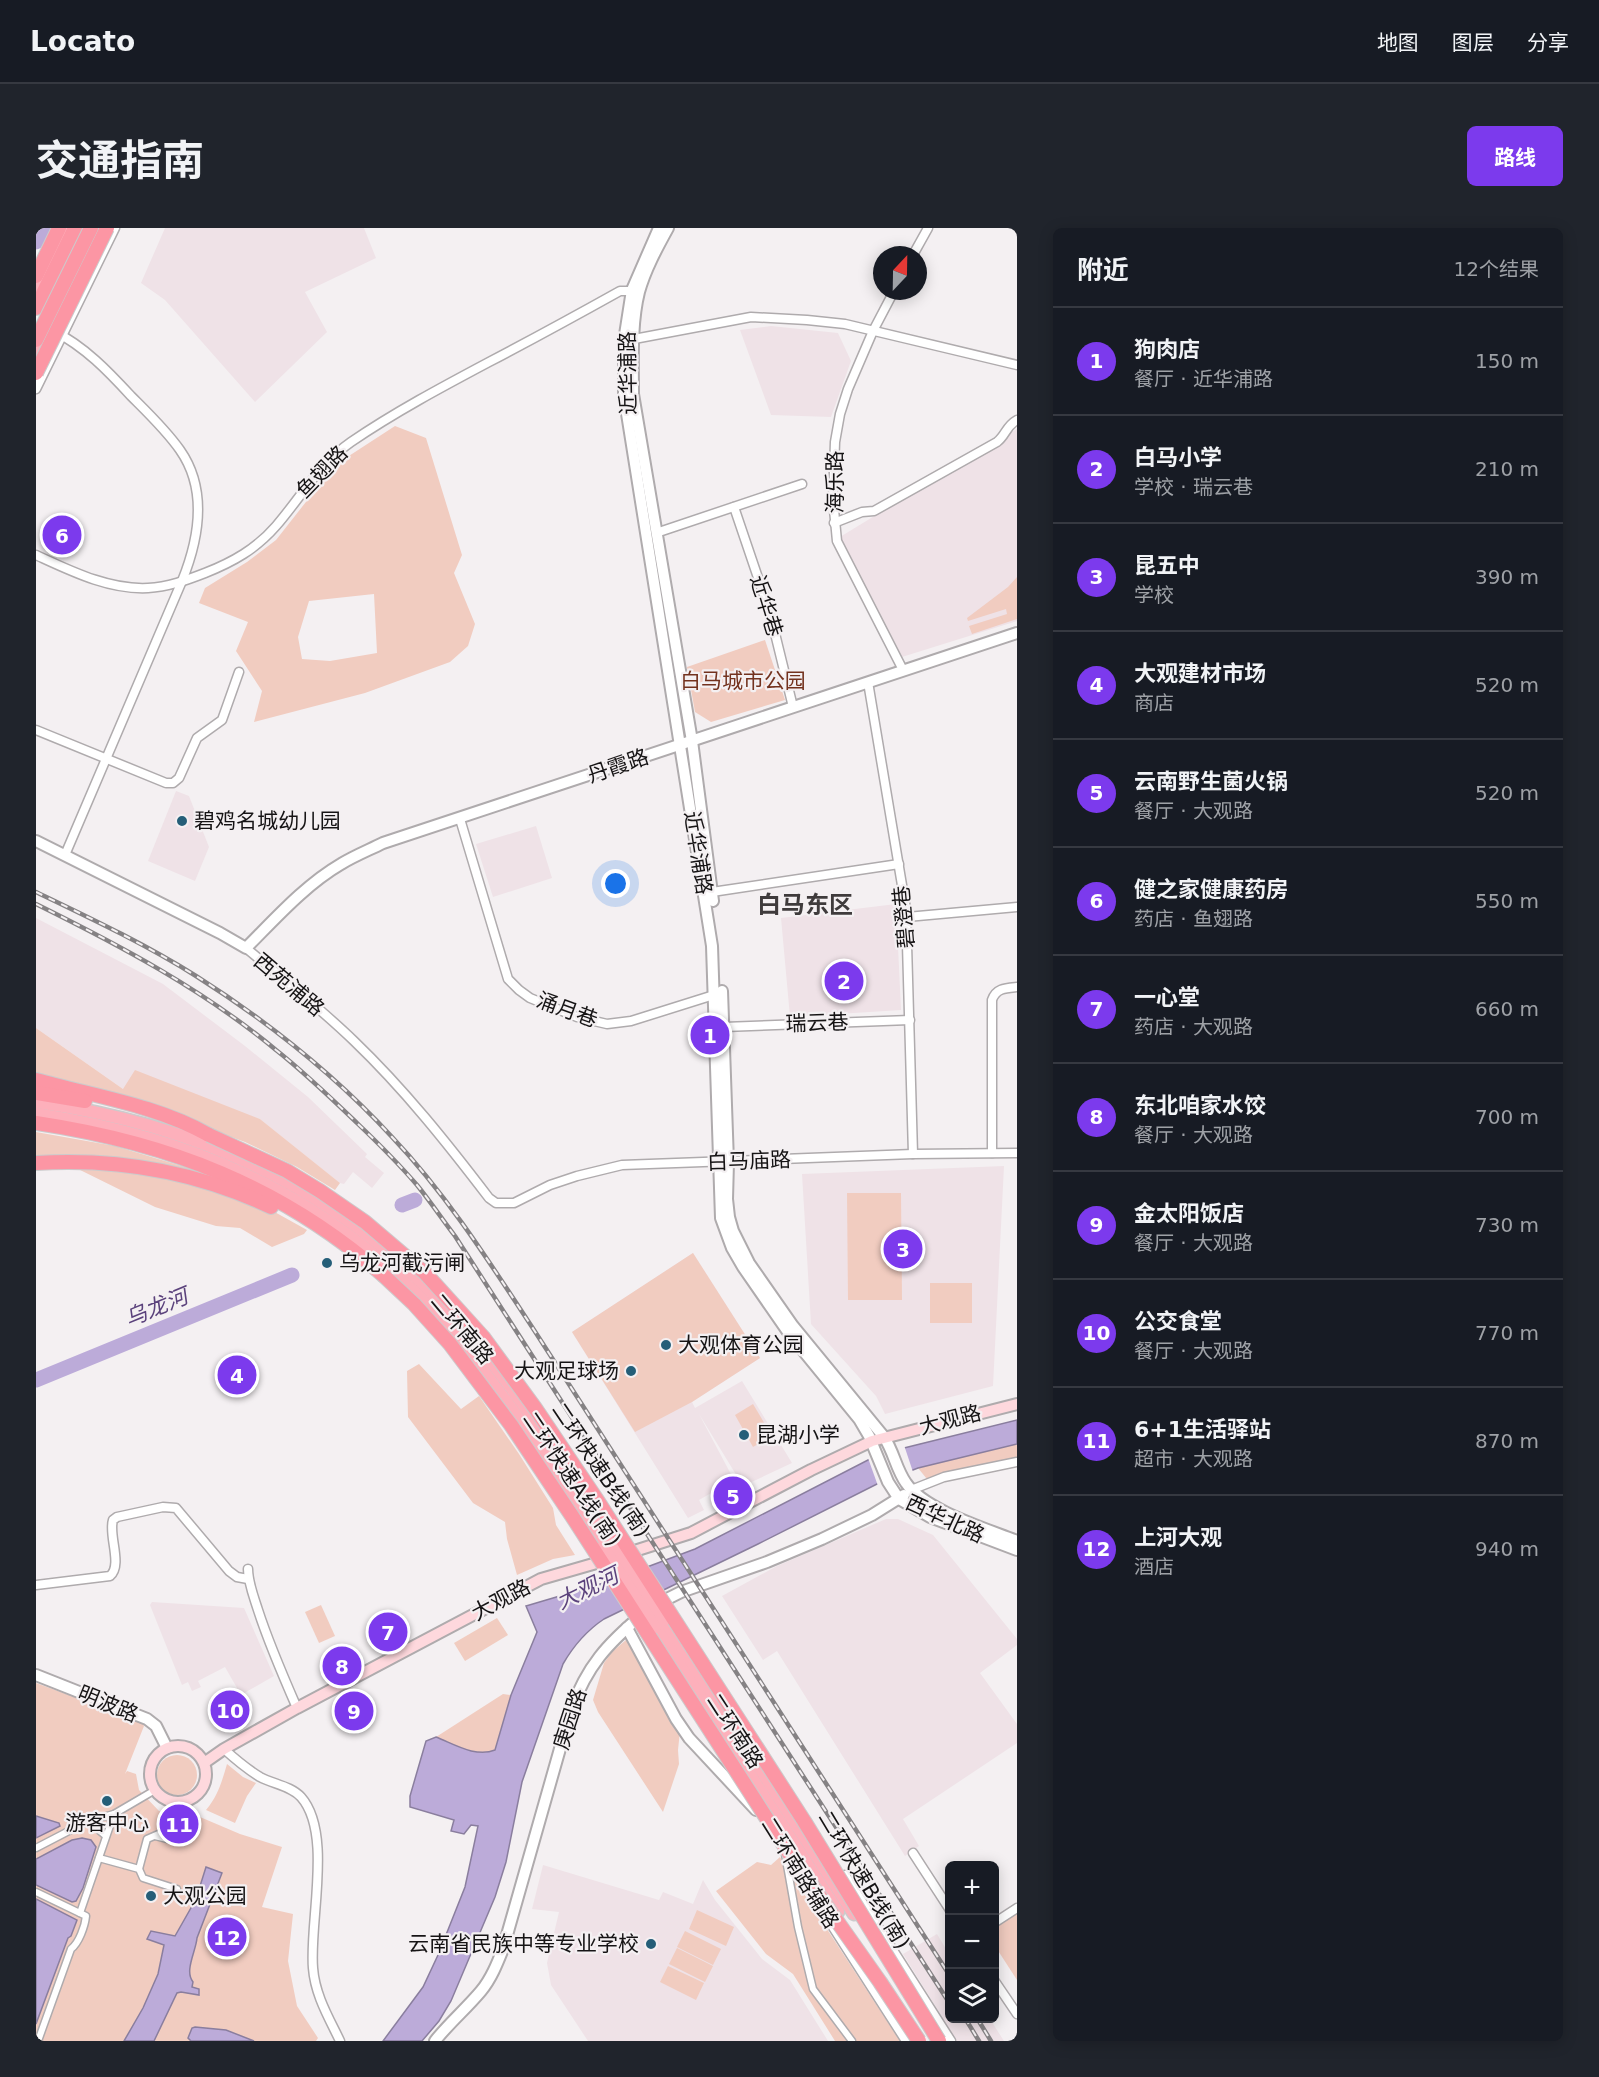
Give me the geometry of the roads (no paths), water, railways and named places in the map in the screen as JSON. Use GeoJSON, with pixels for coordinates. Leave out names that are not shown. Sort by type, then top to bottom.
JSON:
{"type":"FeatureCollection","features":[{"type":"Feature","properties":{"kind":"highway"},"geometry":{"type":"LineString","coordinates":[[36,276],[59,228]]}},
{"type":"Feature","properties":{"kind":"highway"},"geometry":{"type":"LineString","coordinates":[[36,308],[75,228]]}},
{"type":"Feature","properties":{"kind":"highway"},"geometry":{"type":"LineString","coordinates":[[36,340],[91,228]]}},
{"type":"Feature","properties":{"kind":"highway"},"geometry":{"type":"LineString","coordinates":[[36,373],[107,228]]}},
{"type":"Feature","properties":{"kind":"highway"},"geometry":{"type":"LineString","coordinates":[[36,1080],[142,1108],[209,1135]]}},
{"type":"Feature","properties":{"kind":"highway","name":"二环快速B线(南)"},"geometry":{"type":"LineString","coordinates":[[36,1093],[123,1109],[209,1135],[286,1171],[358,1216],[425,1273],[483,1337],[535,1408],[606,1514],[804,1821],[937,2041]]}},
{"type":"Feature","properties":{"kind":"highway","name":"二环快速A线(南)"},"geometry":{"type":"LineString","coordinates":[[36,1123],[136,1143],[178,1155],[255,1188],[304,1216],[347,1245],[414,1304],[450,1344],[517,1433],[794,1860],[920,2041]]}},
{"type":"Feature","properties":{"kind":"highway"},"geometry":{"type":"LineString","coordinates":[[36,1163],[82,1162],[126,1165],[168,1171],[208,1181],[291,1216],[344,1247],[383,1275]]}},
{"type":"Feature","properties":{"kind":"main road"},"geometry":{"type":"LineString","coordinates":[[36,292],[67,228]]}},
{"type":"Feature","properties":{"kind":"main road"},"geometry":{"type":"LineString","coordinates":[[36,357],[55,332],[99,228]]}},
{"type":"Feature","properties":{"kind":"main road","name":"二环南路"},"geometry":{"type":"LineString","coordinates":[[36,1102],[131,1120],[205,1143],[282,1179],[315,1199],[359,1229],[413,1274],[466,1331],[540,1430],[608,1543],[707,1697],[937,2041]]}},
{"type":"Feature","properties":{"kind":"main road","name":"二环南路"},"geometry":{"type":"LineString","coordinates":[[36,1114],[118,1129],[201,1154],[276,1190],[321,1216],[352,1238],[410,1288],[466,1350],[608,1543]]}},
{"type":"Feature","properties":{"kind":"main road","name":"大观路"},"geometry":{"type":"LineString","coordinates":[[204,1763],[224,1749],[297,1708],[541,1579],[691,1533],[872,1440],[1017,1404]]}},
{"type":"Feature","properties":{"kind":"main road","name":"二环南路"},"geometry":{"type":"LineString","coordinates":[[707,1697],[920,2041]]}},
{"type":"Feature","properties":{"kind":"main road"},"geometry":{"type":"LineString","coordinates":[[182,1746],[191,1749],[204,1763],[205,1782],[201,1790],[194,1797],[185,1801],[166,1799],[155,1790],[150,1779],[150,1770],[158,1755],[166,1748],[182,1746]]}},
{"type":"Feature","properties":{"kind":"street"},"geometry":{"type":"LineString","coordinates":[[36,389],[55,332],[115,228]]}},
{"type":"Feature","properties":{"kind":"street","name":"近华浦路"},"geometry":{"type":"LineString","coordinates":[[659,228],[636,291],[624,341],[624,395],[712,892],[719,945],[718,994],[723,1162],[729,1217],[738,1245],[793,1326],[884,1437]]}},
{"type":"Feature","properties":{"kind":"street","name":"近华浦路"},"geometry":{"type":"LineString","coordinates":[[668,228],[636,291],[633,394],[656,533],[724,1026],[721,1218],[732,1248],[788,1332],[860,1421],[872,1440]]}},
{"type":"Feature","properties":{"kind":"street"},"geometry":{"type":"LineString","coordinates":[[918,246],[928,228]]}},
{"type":"Feature","properties":{"kind":"street","name":"鱼翅路"},"geometry":{"type":"LineString","coordinates":[[36,555],[89,579],[148,588],[182,581],[234,561],[275,526],[330,458],[351,442],[421,398],[621,291],[636,291]]}},
{"type":"Feature","properties":{"kind":"street","name":"海乐路"},"geometry":{"type":"LineString","coordinates":[[889,300],[848,389],[838,423],[833,465],[834,523],[837,541],[903,670]]}},
{"type":"Feature","properties":{"kind":"street"},"geometry":{"type":"LineString","coordinates":[[634,339],[751,318],[845,324],[1017,365]]}},
{"type":"Feature","properties":{"kind":"street"},"geometry":{"type":"LineString","coordinates":[[36,322],[99,362],[166,432],[182,452],[195,484],[198,522],[193,554],[65,855]]}},
{"type":"Feature","properties":{"kind":"street"},"geometry":{"type":"LineString","coordinates":[[834,523],[862,512],[874,511],[997,442],[1003,438],[1009,424],[1017,420]]}},
{"type":"Feature","properties":{"kind":"street"},"geometry":{"type":"LineString","coordinates":[[656,533],[802,484]]}},
{"type":"Feature","properties":{"kind":"street","name":"近华巷"},"geometry":{"type":"LineString","coordinates":[[734,507],[770,613],[793,707]]}},
{"type":"Feature","properties":{"kind":"street","name":"丹霞路"},"geometry":{"type":"LineString","coordinates":[[246,948],[295,900],[339,864],[383,843],[1017,633]]}},
{"type":"Feature","properties":{"kind":"street"},"geometry":{"type":"LineString","coordinates":[[36,730],[106,760],[166,783],[173,783],[179,778],[197,738],[222,720],[239,672]]}},
{"type":"Feature","properties":{"kind":"street","name":"碧澄巷"},"geometry":{"type":"LineString","coordinates":[[868,682],[907,917],[913,1154]]}},
{"type":"Feature","properties":{"kind":"street","name":"涌月巷"},"geometry":{"type":"LineString","coordinates":[[460,819],[508,979],[530,998],[594,1022],[618,1024],[718,994]]}},
{"type":"Feature","properties":{"kind":"street","name":"西苑浦路"},"geometry":{"type":"LineString","coordinates":[[36,841],[246,948],[354,1041],[406,1094],[489,1198]]}},
{"type":"Feature","properties":{"kind":"street"},"geometry":{"type":"LineString","coordinates":[[712,892],[899,864]]}},
{"type":"Feature","properties":{"kind":"street"},"geometry":{"type":"LineString","coordinates":[[907,917],[1017,907]]}},
{"type":"Feature","properties":{"kind":"street"},"geometry":{"type":"LineString","coordinates":[[992,1153],[992,1000],[994,994],[999,990],[1017,987]]}},
{"type":"Feature","properties":{"kind":"street","name":"瑞云巷"},"geometry":{"type":"LineString","coordinates":[[724,1026],[910,1020]]}},
{"type":"Feature","properties":{"kind":"street","name":"白马庙路"},"geometry":{"type":"LineString","coordinates":[[489,1198],[496,1203],[514,1203],[550,1185],[577,1176],[622,1166],[913,1154],[1017,1153]]}},
{"type":"Feature","properties":{"kind":"street","name":"西华北路"},"geometry":{"type":"LineString","coordinates":[[884,1437],[911,1490],[938,1508],[1017,1541]]}},
{"type":"Feature","properties":{"kind":"street","name":"西华北路"},"geometry":{"type":"LineString","coordinates":[[872,1440],[888,1482],[899,1499],[930,1517],[1017,1550]]}},
{"type":"Feature","properties":{"kind":"street"},"geometry":{"type":"LineString","coordinates":[[911,1490],[944,1477],[1017,1462]]}},
{"type":"Feature","properties":{"kind":"street","name":"庚园路"},"geometry":{"type":"LineString","coordinates":[[435,2041],[481,1991],[494,1973],[513,1918],[578,1689],[607,1645],[654,1606],[681,1592],[768,1562],[873,1515],[911,1490]]}},
{"type":"Feature","properties":{"kind":"street"},"geometry":{"type":"LineString","coordinates":[[36,1586],[110,1576],[116,1565],[113,1520],[117,1517],[167,1506],[180,1512],[229,1571],[237,1577],[248,1579]]}},
{"type":"Feature","properties":{"kind":"street"},"geometry":{"type":"LineString","coordinates":[[248,1569],[248,1579],[284,1679],[297,1708]]}},
{"type":"Feature","properties":{"kind":"street"},"geometry":{"type":"LineString","coordinates":[[627,1628],[676,1719],[689,1738],[771,1829]]}},
{"type":"Feature","properties":{"kind":"street","name":"明波路"},"geometry":{"type":"LineString","coordinates":[[36,1675],[147,1719],[156,1726],[166,1748]]}},
{"type":"Feature","properties":{"kind":"street","name":"二环南路辅路"},"geometry":{"type":"LineString","coordinates":[[707,1697],[771,1829],[906,2041]]}},
{"type":"Feature","properties":{"kind":"street","name":"二环南路辅路"},"geometry":{"type":"LineString","coordinates":[[707,1697],[765,1758],[802,1808],[951,2041]]}},
{"type":"Feature","properties":{"kind":"street"},"geometry":{"type":"LineString","coordinates":[[224,1749],[262,1778],[299,1795],[309,1807],[316,1833],[317,1866],[312,1968],[321,2002],[340,2041]]}},
{"type":"Feature","properties":{"kind":"street"},"geometry":{"type":"LineString","coordinates":[[36,1848],[88,1821],[114,1814],[155,1790]]}},
{"type":"Feature","properties":{"kind":"street"},"geometry":{"type":"LineString","coordinates":[[173,1801],[172,1818],[168,1830],[147,1839],[139,1869],[143,1878],[177,1889]]}},
{"type":"Feature","properties":{"kind":"street"},"geometry":{"type":"LineString","coordinates":[[80,1913],[114,1814]]}},
{"type":"Feature","properties":{"kind":"street"},"geometry":{"type":"LineString","coordinates":[[88,1821],[106,1836]]}},
{"type":"Feature","properties":{"kind":"street"},"geometry":{"type":"LineString","coordinates":[[155,1836],[171,1840]]}},
{"type":"Feature","properties":{"kind":"street"},"geometry":{"type":"LineString","coordinates":[[785,1851],[798,1927],[813,1989],[852,2041]]}},
{"type":"Feature","properties":{"kind":"street"},"geometry":{"type":"LineString","coordinates":[[913,1853],[945,1902]]}},
{"type":"Feature","properties":{"kind":"street"},"geometry":{"type":"LineString","coordinates":[[99,1858],[139,1869]]}},
{"type":"Feature","properties":{"kind":"street"},"geometry":{"type":"LineString","coordinates":[[36,1892],[86,1916],[76,1945],[71,1949],[38,2038]]}},
{"type":"Feature","properties":{"kind":"street"},"geometry":{"type":"LineString","coordinates":[[999,1920],[1017,1908]]}},
{"type":"Feature","properties":{"kind":"street"},"geometry":{"type":"LineString","coordinates":[[999,1987],[1017,2014]]}},
{"type":"Feature","properties":{"kind":"water","name":"大观河"},"geometry":{"type":"Polygon","coordinates":[[[1017,1420],[1017,1444],[918,1468],[877,1484],[604,1619],[586,1634],[563,1664],[522,1782],[506,1862],[495,1897],[451,2001],[439,2021],[422,2041],[383,2041],[423,1987],[438,1955],[465,1887],[478,1826],[471,1825],[464,1834],[451,1831],[454,1820],[410,1807],[410,1796],[426,1741],[436,1737],[473,1751],[495,1750],[511,1695],[537,1632],[526,1606],[607,1582],[695,1549],[868,1460],[904,1448],[1017,1420]]]}},
{"type":"Feature","properties":{"kind":"water"},"geometry":{"type":"Polygon","coordinates":[[[36,1816],[59,1823],[60,1826],[36,1838],[36,1816]]]}},
{"type":"Feature","properties":{"kind":"water"},"geometry":{"type":"Polygon","coordinates":[[[82,1838],[91,1840],[96,1847],[83,1888],[76,1901],[72,1902],[36,1885],[36,1859],[72,1840],[82,1838]]]}},
{"type":"Feature","properties":{"kind":"water"},"geometry":{"type":"Polygon","coordinates":[[[206,1867],[222,1873],[197,1938],[190,1967],[192,1987],[199,1989],[199,1995],[177,1993],[154,2041],[124,2041],[143,2008],[158,1974],[164,1945],[147,1939],[151,1931],[175,1936],[196,1899],[206,1867]]]}},
{"type":"Feature","properties":{"kind":"water"},"geometry":{"type":"Polygon","coordinates":[[[36,1899],[77,1920],[36,2024],[36,1899]]]}},
{"type":"Feature","properties":{"kind":"water"},"geometry":{"type":"Polygon","coordinates":[[[192,2028],[226,2030],[254,2041],[191,2041],[188,2038],[192,2028]]]}},
{"type":"Feature","properties":{"kind":"waterway"},"geometry":{"type":"LineString","coordinates":[[36,242],[43,228]]}},
{"type":"Feature","properties":{"kind":"waterway","name":"乌龙河"},"geometry":{"type":"LineString","coordinates":[[402,1205],[415,1200]]}},
{"type":"Feature","properties":{"kind":"waterway","name":"乌龙河"},"geometry":{"type":"LineString","coordinates":[[36,1380],[292,1275]]}},
{"type":"Feature","properties":{"kind":"railway"},"geometry":{"type":"LineString","coordinates":[[36,892],[157,953],[249,1011],[324,1071],[370,1114],[412,1159],[467,1230],[534,1330],[945,1969]]}},
{"type":"Feature","properties":{"kind":"railway"},"geometry":{"type":"LineString","coordinates":[[36,904],[160,970],[248,1028],[327,1095],[417,1185],[455,1236],[945,1996]]}},
{"type":"Feature","properties":{"kind":"railway"},"geometry":{"type":"LineString","coordinates":[[968,2023],[979,2041]]}},
{"type":"Feature","properties":{"kind":"railway"},"geometry":{"type":"LineString","coordinates":[[980,2023],[991,2041]]}},
{"type":"Feature","properties":{"kind":"place","name":"健之家健康药房"},"geometry":{"type":"Point","coordinates":[62,535]}},
{"type":"Feature","properties":{"kind":"place","name":"碧鸡名城幼儿园"},"geometry":{"type":"Point","coordinates":[182,821]}},
{"type":"Feature","properties":{"kind":"place","name":"白马小学"},"geometry":{"type":"Point","coordinates":[844,981]}},
{"type":"Feature","properties":{"kind":"place","name":"狗肉店"},"geometry":{"type":"Point","coordinates":[710,1035]}},
{"type":"Feature","properties":{"kind":"place","name":"昆五中"},"geometry":{"type":"Point","coordinates":[903,1249]}},
{"type":"Feature","properties":{"kind":"place","name":"乌龙河截污闸"},"geometry":{"type":"Point","coordinates":[327,1263]}},
{"type":"Feature","properties":{"kind":"place","name":"大观体育公园"},"geometry":{"type":"Point","coordinates":[666,1345]}},
{"type":"Feature","properties":{"kind":"place","name":"大观足球场"},"geometry":{"type":"Point","coordinates":[631,1371]}},
{"type":"Feature","properties":{"kind":"place","name":"大观建材市场"},"geometry":{"type":"Point","coordinates":[237,1375]}},
{"type":"Feature","properties":{"kind":"place","name":"昆湖小学"},"geometry":{"type":"Point","coordinates":[744,1435]}},
{"type":"Feature","properties":{"kind":"place","name":"云南野生菌火锅"},"geometry":{"type":"Point","coordinates":[733,1496]}},
{"type":"Feature","properties":{"kind":"place","name":"一心堂"},"geometry":{"type":"Point","coordinates":[388,1632]}},
{"type":"Feature","properties":{"kind":"place","name":"东北咱家水饺"},"geometry":{"type":"Point","coordinates":[342,1666]}},
{"type":"Feature","properties":{"kind":"place","name":"公交食堂"},"geometry":{"type":"Point","coordinates":[230,1710]}},
{"type":"Feature","properties":{"kind":"place","name":"金太阳饭店"},"geometry":{"type":"Point","coordinates":[354,1711]}},
{"type":"Feature","properties":{"kind":"place","name":"游客中心"},"geometry":{"type":"Point","coordinates":[107,1801]}},
{"type":"Feature","properties":{"kind":"place","name":"6+1生活驿站"},"geometry":{"type":"Point","coordinates":[179,1824]}},
{"type":"Feature","properties":{"kind":"place","name":"大观公园"},"geometry":{"type":"Point","coordinates":[151,1896]}},
{"type":"Feature","properties":{"kind":"place","name":"上河大观"},"geometry":{"type":"Point","coordinates":[227,1937]}},
{"type":"Feature","properties":{"kind":"place","name":"云南省民族中等专业学校"},"geometry":{"type":"Point","coordinates":[651,1944]}},
{"type":"Feature","properties":{"kind":"district","name":"白马东区"},"geometry":{"type":"Point","coordinates":[805,905]}},
{"type":"Feature","properties":{"kind":"park label","name":"白马城市公园"},"geometry":{"type":"Point","coordinates":[743,681]}}]}
